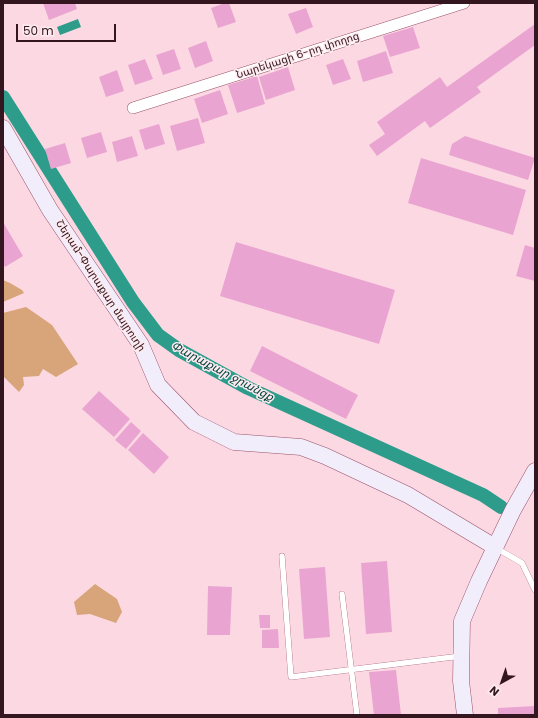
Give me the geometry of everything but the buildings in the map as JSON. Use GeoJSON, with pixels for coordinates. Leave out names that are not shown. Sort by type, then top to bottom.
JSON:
{"type":"FeatureCollection","features":[{"type":"Feature","properties":{"kind":"street","name":"Նարեկացի 6-րդ փողոց"},"geometry":{"type":"LineString","coordinates":[[133,108],[464,3]]}},
{"type":"Feature","properties":{"kind":"street","name":"Շերամ-Փարաքար մայրուղի"},"geometry":{"type":"LineString","coordinates":[[3,128],[50,210],[141,346],[158,385],[194,422],[234,442],[301,447],[325,456],[408,495],[495,548]]}},
{"type":"Feature","properties":{"kind":"street"},"geometry":{"type":"LineString","coordinates":[[465,715],[461,656],[462,621],[513,510],[535,471]]}},
{"type":"Feature","properties":{"kind":"lane"},"geometry":{"type":"LineString","coordinates":[[495,548],[522,563],[535,590]]}},
{"type":"Feature","properties":{"kind":"lane"},"geometry":{"type":"LineString","coordinates":[[282,556],[291,677],[461,656]]}},
{"type":"Feature","properties":{"kind":"lane"},"geometry":{"type":"LineString","coordinates":[[342,594],[350,670],[357,715]]}},
{"type":"Feature","properties":{"kind":"shaded area"},"geometry":{"type":"Polygon","coordinates":[[[78,19],[81,27],[60,35],[57,27],[78,19]]]}},
{"type":"Feature","properties":{"kind":"shaded area"},"geometry":{"type":"Polygon","coordinates":[[[3,280],[22,290],[24,293],[3,302],[3,280]]]}},
{"type":"Feature","properties":{"kind":"shaded area"},"geometry":{"type":"Polygon","coordinates":[[[26,307],[52,325],[78,364],[56,377],[43,369],[39,376],[23,377],[24,385],[19,392],[3,376],[3,313],[26,307]]]}},
{"type":"Feature","properties":{"kind":"shaded area"},"geometry":{"type":"Polygon","coordinates":[[[95,584],[117,599],[122,612],[116,623],[90,614],[77,615],[74,602],[95,584]]]}},
{"type":"Feature","properties":{"kind":"waterway","name":"Փարաքար ջրանցք"},"geometry":{"type":"LineString","coordinates":[[3,97],[133,302],[158,335],[179,350],[248,388],[483,495],[501,507]]}}]}
